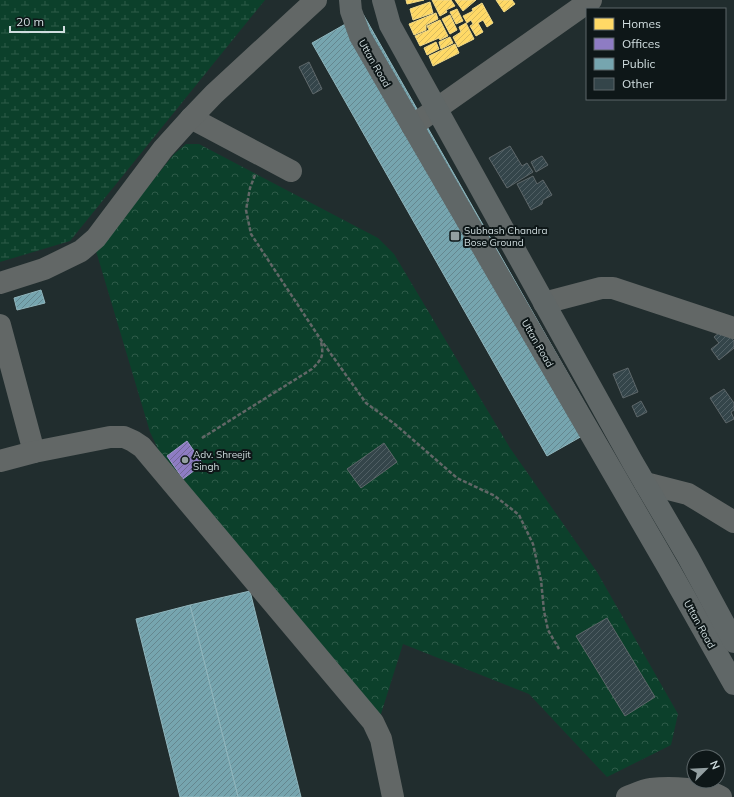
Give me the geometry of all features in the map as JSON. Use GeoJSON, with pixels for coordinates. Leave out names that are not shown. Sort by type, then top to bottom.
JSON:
{"type":"FeatureCollection","features":[{"type":"Feature","properties":{"kind":"main road","name":"Uttan Road"},"geometry":{"type":"LineString","coordinates":[[350,0],[351,11],[360,36],[665,562],[734,684]]}},
{"type":"Feature","properties":{"kind":"main road"},"geometry":{"type":"LineString","coordinates":[[383,0],[390,25],[436,110],[688,557],[734,642]]}},
{"type":"Feature","properties":{"kind":"street"},"geometry":{"type":"LineString","coordinates":[[0,283],[44,270],[80,251],[96,238],[163,149],[191,118],[214,94],[316,0]]}},
{"type":"Feature","properties":{"kind":"street"},"geometry":{"type":"LineString","coordinates":[[412,126],[592,0]]}},
{"type":"Feature","properties":{"kind":"street"},"geometry":{"type":"LineString","coordinates":[[191,118],[291,171]]}},
{"type":"Feature","properties":{"kind":"street"},"geometry":{"type":"LineString","coordinates":[[544,303],[601,288],[613,288],[734,328]]}},
{"type":"Feature","properties":{"kind":"street"},"geometry":{"type":"LineString","coordinates":[[0,325],[34,452]]}},
{"type":"Feature","properties":{"kind":"street"},"geometry":{"type":"LineString","coordinates":[[0,461],[34,452],[110,437],[124,437],[134,441],[142,448],[373,722],[381,739],[393,797]]}},
{"type":"Feature","properties":{"kind":"street"},"geometry":{"type":"LineString","coordinates":[[646,483],[688,494],[734,522]]}},
{"type":"Feature","properties":{"kind":"street"},"geometry":{"type":"LineString","coordinates":[[627,797],[650,789],[692,789],[717,794],[721,797]]}},
{"type":"Feature","properties":{"kind":"path"},"geometry":{"type":"LineString","coordinates":[[263,156],[250,188],[246,210],[251,234],[320,340],[366,402],[396,425],[457,478],[496,496],[519,514],[533,544],[541,580],[544,611],[548,630],[559,650]]}},
{"type":"Feature","properties":{"kind":"path"},"geometry":{"type":"LineString","coordinates":[[202,438],[312,369],[320,361],[323,352],[320,340]]}},
{"type":"Feature","properties":{"kind":"green space"},"geometry":{"type":"Polygon","coordinates":[[[0,0],[265,0],[70,241],[0,262],[0,0]]]}},
{"type":"Feature","properties":{"kind":"green space"},"geometry":{"type":"Polygon","coordinates":[[[186,144],[199,144],[378,238],[394,254],[510,448],[597,572],[678,714],[671,745],[607,777],[529,694],[403,644],[380,717],[165,464],[150,432],[96,251],[174,154],[186,144]]]}},
{"type":"Feature","properties":{"kind":"building: Homes"},"geometry":{"type":"Polygon","coordinates":[[[406,0],[424,0],[407,4],[406,0]]]}},
{"type":"Feature","properties":{"kind":"building: Homes"},"geometry":{"type":"Polygon","coordinates":[[[432,0],[451,0],[455,6],[446,10],[447,12],[440,16],[432,0]]]}},
{"type":"Feature","properties":{"kind":"building: Homes"},"geometry":{"type":"Polygon","coordinates":[[[455,0],[476,0],[463,11],[455,0]]]}},
{"type":"Feature","properties":{"kind":"building: Homes"},"geometry":{"type":"Polygon","coordinates":[[[496,0],[512,0],[515,4],[504,12],[496,0]]]}},
{"type":"Feature","properties":{"kind":"building: Homes"},"geometry":{"type":"Polygon","coordinates":[[[430,2],[433,13],[413,20],[410,9],[430,2]]]}},
{"type":"Feature","properties":{"kind":"building: Homes"},"geometry":{"type":"Polygon","coordinates":[[[482,3],[493,23],[487,27],[483,20],[478,23],[483,32],[476,36],[470,26],[473,24],[471,20],[467,23],[463,16],[473,11],[472,9],[482,3]]]}},
{"type":"Feature","properties":{"kind":"building: Homes"},"geometry":{"type":"Polygon","coordinates":[[[457,9],[463,21],[456,24],[450,12],[457,9]]]}},
{"type":"Feature","properties":{"kind":"building: Homes"},"geometry":{"type":"Polygon","coordinates":[[[436,13],[438,19],[426,25],[426,30],[414,35],[409,24],[436,13]]]}},
{"type":"Feature","properties":{"kind":"building: Homes"},"geometry":{"type":"Polygon","coordinates":[[[450,15],[457,30],[450,34],[442,19],[450,15]]]}},
{"type":"Feature","properties":{"kind":"building: Homes"},"geometry":{"type":"Polygon","coordinates":[[[440,20],[448,36],[420,46],[415,36],[429,30],[427,26],[440,20]]]}},
{"type":"Feature","properties":{"kind":"building: Homes"},"geometry":{"type":"Polygon","coordinates":[[[466,23],[474,39],[458,47],[453,37],[461,32],[459,27],[466,23]]]}},
{"type":"Feature","properties":{"kind":"building: Homes"},"geometry":{"type":"Polygon","coordinates":[[[450,37],[453,43],[441,49],[439,42],[450,37]]]}},
{"type":"Feature","properties":{"kind":"building: Homes"},"geometry":{"type":"Polygon","coordinates":[[[436,42],[439,49],[427,55],[424,48],[436,42]]]}},
{"type":"Feature","properties":{"kind":"building: Homes"},"geometry":{"type":"Polygon","coordinates":[[[455,44],[459,53],[433,66],[429,56],[455,44]]]}},
{"type":"Feature","properties":{"kind":"building: Offices","name":"Adv. Shreejit Singh"},"geometry":{"type":"Polygon","coordinates":[[[187,441],[203,464],[183,479],[167,456],[187,441]]]}},
{"type":"Feature","properties":{"kind":"building: Public"},"geometry":{"type":"Polygon","coordinates":[[[363,14],[598,427],[547,456],[312,43],[363,14]]]}},
{"type":"Feature","properties":{"kind":"building: Public"},"geometry":{"type":"Polygon","coordinates":[[[41,290],[45,303],[17,310],[14,298],[41,290]]]}},
{"type":"Feature","properties":{"kind":"building: Public"},"geometry":{"type":"Polygon","coordinates":[[[250,591],[301,797],[238,797],[190,605],[250,591]]]}},
{"type":"Feature","properties":{"kind":"building: Public"},"geometry":{"type":"Polygon","coordinates":[[[190,605],[238,797],[180,797],[136,619],[190,605]]]}},
{"type":"Feature","properties":{"kind":"building: Other"},"geometry":{"type":"Polygon","coordinates":[[[309,62],[322,89],[313,94],[299,67],[309,62]]]}},
{"type":"Feature","properties":{"kind":"building: Other"},"geometry":{"type":"Polygon","coordinates":[[[510,146],[522,166],[527,163],[533,172],[507,188],[489,158],[510,146]]]}},
{"type":"Feature","properties":{"kind":"building: Other"},"geometry":{"type":"Polygon","coordinates":[[[542,156],[548,165],[536,172],[531,162],[542,156]]]}},
{"type":"Feature","properties":{"kind":"building: Other"},"geometry":{"type":"Polygon","coordinates":[[[533,176],[537,184],[543,180],[552,195],[543,200],[542,204],[531,210],[517,184],[533,176]]]}},
{"type":"Feature","properties":{"kind":"building: Other"},"geometry":{"type":"Polygon","coordinates":[[[724,329],[734,341],[734,348],[719,360],[711,349],[719,343],[714,337],[724,329]]]}},
{"type":"Feature","properties":{"kind":"building: Other"},"geometry":{"type":"Polygon","coordinates":[[[628,368],[638,392],[623,398],[613,374],[628,368]]]}},
{"type":"Feature","properties":{"kind":"building: Other"},"geometry":{"type":"Polygon","coordinates":[[[724,389],[734,403],[734,410],[731,412],[734,419],[726,423],[710,398],[724,389]]]}},
{"type":"Feature","properties":{"kind":"building: Other"},"geometry":{"type":"Polygon","coordinates":[[[641,401],[647,412],[637,417],[632,406],[641,401]]]}},
{"type":"Feature","properties":{"kind":"building: Other"},"geometry":{"type":"Polygon","coordinates":[[[384,443],[397,462],[361,488],[347,469],[384,443]]]}},
{"type":"Feature","properties":{"kind":"building: Other"},"geometry":{"type":"Polygon","coordinates":[[[607,618],[655,697],[625,716],[576,636],[607,618]]]}},
{"type":"Feature","properties":{"kind":"place","name":"Subhash Chandra Bose Ground"},"geometry":{"type":"Point","coordinates":[455,236]}},
{"type":"Feature","properties":{"kind":"place","name":"Adv. Shreejit Singh"},"geometry":{"type":"Point","coordinates":[185,460]}}]}
